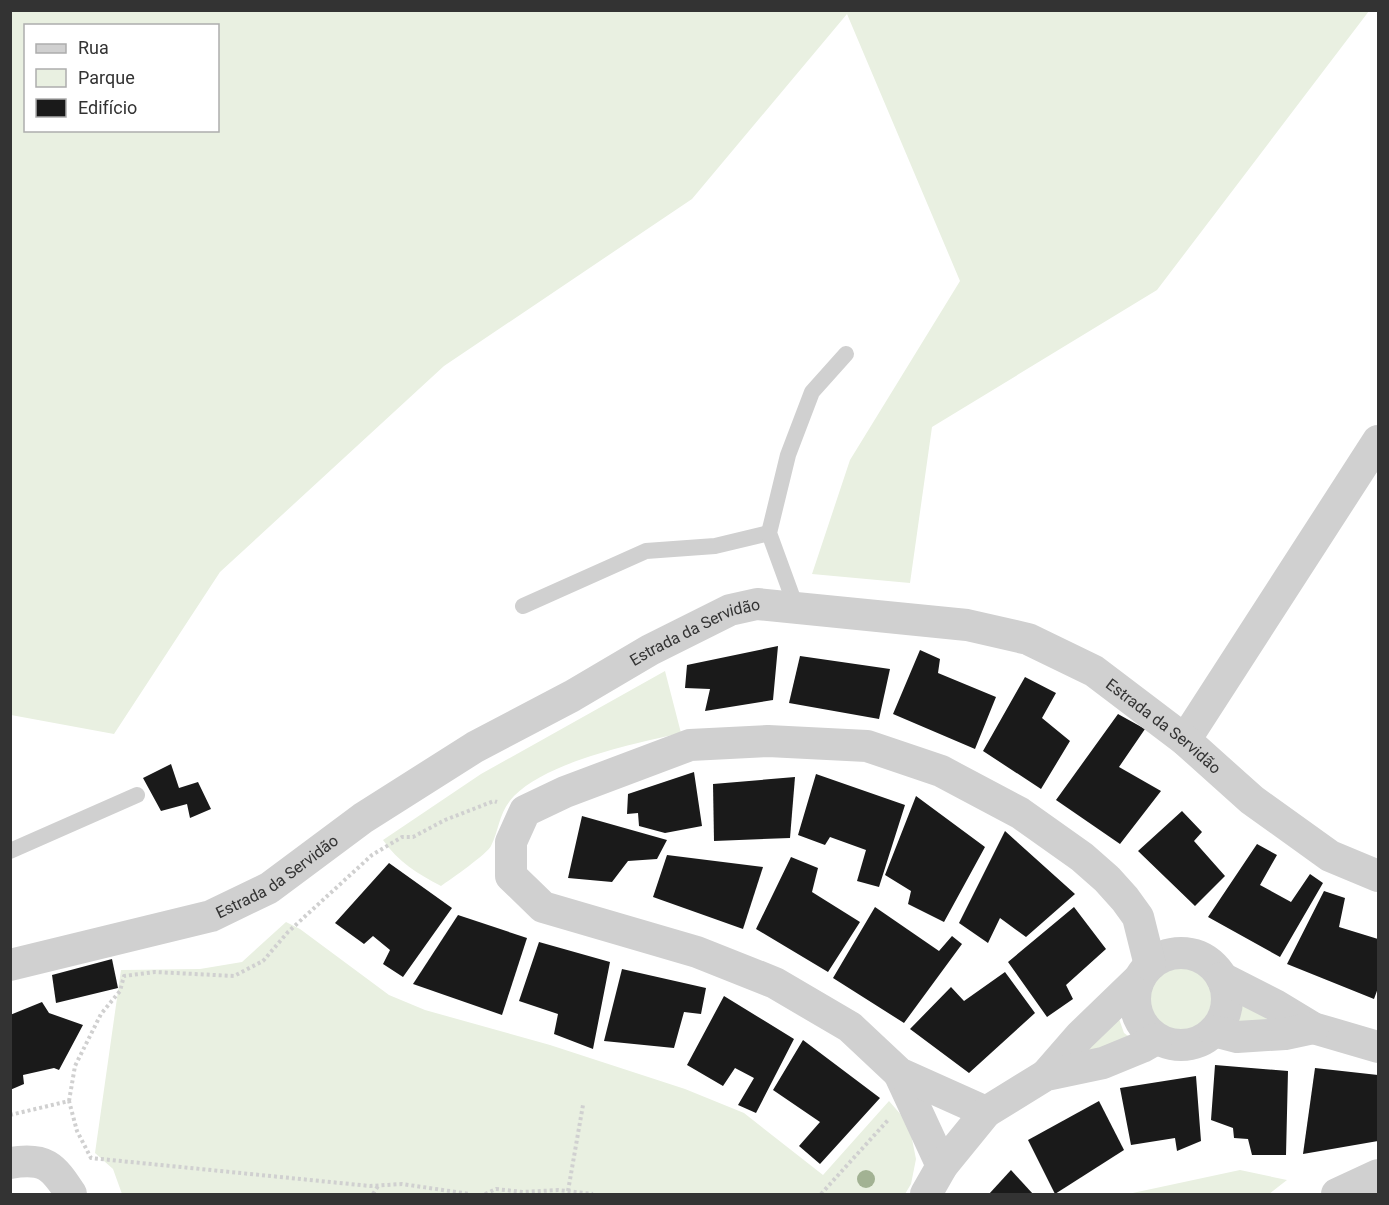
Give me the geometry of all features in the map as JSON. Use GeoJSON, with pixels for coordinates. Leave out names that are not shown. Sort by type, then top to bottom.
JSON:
{"type":"FeatureCollection","features":[{"type":"Feature","properties":{"kind":"street"},"geometry":{"type":"LineString","coordinates":[[1185,740],[1378,441]]}},
{"type":"Feature","properties":{"kind":"street","name":"Estrada da Servidão"},"geometry":{"type":"LineString","coordinates":[[10,965],[211,916],[269,888],[363,818],[475,747],[572,696],[650,650],[730,610],[757,604],[967,625],[1028,639],[1094,671],[1185,740],[1252,800],[1330,856],[1378,876]]}},
{"type":"Feature","properties":{"kind":"street"},"geometry":{"type":"LineString","coordinates":[[986,1112],[899,1073],[850,1027],[775,983],[697,952],[543,907],[511,876],[511,842],[525,811],[565,792],[690,745],[768,741],[867,746],[941,771],[1020,813],[1107,879],[1138,917],[1181,953]]}},
{"type":"Feature","properties":{"kind":"street"},"geometry":{"type":"LineString","coordinates":[[926,1194],[942,1166],[986,1112],[1046,1075],[1080,1036],[1144,972],[1164,956],[1181,953],[1197,956],[1212,965],[1222,978],[1227,996],[1224,1015],[1214,1031],[1202,1041],[1186,1046],[1171,1045],[1156,1039],[1144,1027],[1136,1012],[1135,995],[1144,972],[1138,917]]}},
{"type":"Feature","properties":{"kind":"street"},"geometry":{"type":"LineString","coordinates":[[1222,978],[1275,1005],[1313,1028],[1378,1047]]}},
{"type":"Feature","properties":{"kind":"street"},"geometry":{"type":"LineString","coordinates":[[1214,1031],[1237,1037],[1285,1034],[1313,1028]]}},
{"type":"Feature","properties":{"kind":"street"},"geometry":{"type":"LineString","coordinates":[[1046,1075],[1103,1063],[1156,1039]]}},
{"type":"Feature","properties":{"kind":"street"},"geometry":{"type":"LineString","coordinates":[[899,1073],[942,1166]]}},
{"type":"Feature","properties":{"kind":"street"},"geometry":{"type":"LineString","coordinates":[[12,1166],[28,1159],[38,1162],[49,1167],[61,1188]]}},
{"type":"Feature","properties":{"kind":"street"},"geometry":{"type":"LineString","coordinates":[[1337,1194],[1378,1175]]}},
{"type":"Feature","properties":{"kind":"lane"},"geometry":{"type":"LineString","coordinates":[[796,608],[769,533],[788,455],[812,392],[846,354]]}},
{"type":"Feature","properties":{"kind":"lane"},"geometry":{"type":"LineString","coordinates":[[523,606],[646,551],[715,546],[769,533]]}},
{"type":"Feature","properties":{"kind":"lane"},"geometry":{"type":"LineString","coordinates":[[10,851],[137,795]]}},
{"type":"Feature","properties":{"kind":"path"},"geometry":{"type":"LineString","coordinates":[[470,1194],[402,1184],[379,1186],[91,1158],[77,1131],[69,1101],[75,1066],[101,1014],[120,991],[124,975],[155,972],[234,976],[263,960],[288,932],[372,855],[402,837],[412,837],[472,808],[494,801],[503,803]]}},
{"type":"Feature","properties":{"kind":"path"},"geometry":{"type":"LineString","coordinates":[[10,1115],[69,1101]]}},
{"type":"Feature","properties":{"kind":"path"},"geometry":{"type":"LineString","coordinates":[[568,1191],[584,1105]]}},
{"type":"Feature","properties":{"kind":"path"},"geometry":{"type":"LineString","coordinates":[[821,1194],[892,1115]]}},
{"type":"Feature","properties":{"kind":"path"},"geometry":{"type":"LineString","coordinates":[[373,1194],[379,1186]]}},
{"type":"Feature","properties":{"kind":"path"},"geometry":{"type":"LineString","coordinates":[[485,1194],[496,1189],[523,1193],[568,1191],[593,1194]]}},
{"type":"Feature","properties":{"kind":"path"},"geometry":{"type":"LineString","coordinates":[[495,1194],[496,1189]]}},
{"type":"Feature","properties":{"kind":"green space"},"geometry":{"type":"Polygon","coordinates":[[[11,10],[1369,11],[1157,290],[932,427],[910,583],[812,574],[850,460],[960,281],[847,14],[692,199],[444,366],[220,572],[114,734],[11,715],[11,10]]]}},
{"type":"Feature","properties":{"kind":"green space"},"geometry":{"type":"Polygon","coordinates":[[[665,671],[681,733],[593,756],[548,773],[529,784],[514,796],[505,808],[488,850],[441,886],[409,867],[383,840],[481,774],[665,671]]]}},
{"type":"Feature","properties":{"kind":"green space"},"geometry":{"type":"Polygon","coordinates":[[[286,922],[300,929],[389,995],[425,1010],[550,1045],[685,1089],[744,1113],[823,1175],[889,1101],[909,1124],[916,1159],[911,1184],[905,1194],[122,1194],[113,1169],[95,1153],[121,970],[200,969],[242,962],[286,922]]]}},
{"type":"Feature","properties":{"kind":"green space"},"geometry":{"type":"Polygon","coordinates":[[[1188,964],[1201,970],[1210,979],[1214,985],[1216,999],[1214,1013],[1206,1024],[1195,1032],[1174,1034],[1156,1024],[1148,1013],[1146,992],[1156,974],[1167,966],[1188,964]]]}},
{"type":"Feature","properties":{"kind":"green space"},"geometry":{"type":"Polygon","coordinates":[[[1236,996],[1267,1016],[1266,1023],[1261,1030],[1234,1020],[1237,1008],[1236,996]]]}},
{"type":"Feature","properties":{"kind":"green space"},"geometry":{"type":"Polygon","coordinates":[[[1118,1016],[1124,1033],[1135,1041],[1074,1058],[1118,1016]]]}},
{"type":"Feature","properties":{"kind":"green space"},"geometry":{"type":"Polygon","coordinates":[[[1240,1170],[1287,1180],[1269,1194],[1128,1194],[1240,1170]]]}},
{"type":"Feature","properties":{"kind":"building"},"geometry":{"type":"Polygon","coordinates":[[[778,646],[773,700],[705,711],[710,689],[685,688],[687,665],[778,646]]]}},
{"type":"Feature","properties":{"kind":"building"},"geometry":{"type":"Polygon","coordinates":[[[920,650],[940,659],[938,673],[996,697],[975,749],[893,714],[920,650]]]}},
{"type":"Feature","properties":{"kind":"building"},"geometry":{"type":"Polygon","coordinates":[[[800,656],[890,669],[879,719],[789,703],[800,656]]]}},
{"type":"Feature","properties":{"kind":"building"},"geometry":{"type":"Polygon","coordinates":[[[1025,677],[1056,693],[1042,718],[1070,741],[1041,789],[983,751],[1025,677]]]}},
{"type":"Feature","properties":{"kind":"building"},"geometry":{"type":"Polygon","coordinates":[[[1118,714],[1145,729],[1119,767],[1161,791],[1120,844],[1056,800],[1118,714]]]}},
{"type":"Feature","properties":{"kind":"building"},"geometry":{"type":"Polygon","coordinates":[[[171,764],[179,788],[198,782],[211,809],[190,818],[187,804],[161,811],[143,778],[171,764]]]}},
{"type":"Feature","properties":{"kind":"building"},"geometry":{"type":"Polygon","coordinates":[[[694,772],[702,826],[665,833],[639,826],[638,813],[627,814],[628,794],[694,772]]]}},
{"type":"Feature","properties":{"kind":"building"},"geometry":{"type":"Polygon","coordinates":[[[816,774],[905,805],[879,887],[857,881],[866,850],[830,837],[825,845],[798,835],[816,774]]]}},
{"type":"Feature","properties":{"kind":"building"},"geometry":{"type":"Polygon","coordinates":[[[795,777],[790,838],[714,841],[713,784],[795,777]]]}},
{"type":"Feature","properties":{"kind":"building"},"geometry":{"type":"Polygon","coordinates":[[[916,796],[985,847],[944,922],[908,904],[911,891],[885,875],[916,796]]]}},
{"type":"Feature","properties":{"kind":"building"},"geometry":{"type":"Polygon","coordinates":[[[1182,811],[1202,832],[1194,841],[1225,876],[1195,906],[1138,851],[1182,811]]]}},
{"type":"Feature","properties":{"kind":"building"},"geometry":{"type":"Polygon","coordinates":[[[582,816],[667,840],[657,859],[628,861],[612,882],[568,878],[582,816]]]}},
{"type":"Feature","properties":{"kind":"building"},"geometry":{"type":"Polygon","coordinates":[[[1005,831],[1075,894],[1026,937],[1000,918],[988,943],[959,923],[1005,831]]]}},
{"type":"Feature","properties":{"kind":"building"},"geometry":{"type":"Polygon","coordinates":[[[1257,844],[1277,855],[1260,885],[1291,902],[1310,874],[1323,883],[1280,957],[1208,917],[1257,844]]]}},
{"type":"Feature","properties":{"kind":"building"},"geometry":{"type":"Polygon","coordinates":[[[667,855],[763,867],[743,929],[653,897],[667,855]]]}},
{"type":"Feature","properties":{"kind":"building"},"geometry":{"type":"Polygon","coordinates":[[[791,857],[818,868],[812,892],[860,922],[828,972],[756,929],[791,857]]]}},
{"type":"Feature","properties":{"kind":"building"},"geometry":{"type":"Polygon","coordinates":[[[389,863],[452,908],[403,977],[383,964],[390,950],[373,936],[364,944],[335,923],[389,863]]]}},
{"type":"Feature","properties":{"kind":"building"},"geometry":{"type":"Polygon","coordinates":[[[1324,891],[1345,898],[1339,927],[1378,939],[1378,988],[1374,999],[1287,964],[1324,891]]]}},
{"type":"Feature","properties":{"kind":"building"},"geometry":{"type":"Polygon","coordinates":[[[875,907],[939,951],[952,936],[962,944],[904,1023],[833,978],[875,907]]]}},
{"type":"Feature","properties":{"kind":"building"},"geometry":{"type":"Polygon","coordinates":[[[1074,907],[1106,949],[1066,985],[1073,999],[1047,1017],[1008,962],[1074,907]]]}},
{"type":"Feature","properties":{"kind":"building"},"geometry":{"type":"Polygon","coordinates":[[[458,915],[527,938],[502,1015],[413,984],[458,915]]]}},
{"type":"Feature","properties":{"kind":"building"},"geometry":{"type":"Polygon","coordinates":[[[539,942],[610,962],[593,1049],[554,1034],[558,1014],[519,1001],[539,942]]]}},
{"type":"Feature","properties":{"kind":"building"},"geometry":{"type":"Polygon","coordinates":[[[112,959],[118,988],[56,1003],[52,975],[112,959]]]}},
{"type":"Feature","properties":{"kind":"building"},"geometry":{"type":"Polygon","coordinates":[[[622,969],[706,988],[701,1014],[684,1012],[674,1048],[604,1041],[622,969]]]}},
{"type":"Feature","properties":{"kind":"building"},"geometry":{"type":"Polygon","coordinates":[[[1005,972],[1035,1013],[969,1073],[910,1029],[951,987],[964,1001],[1005,972]]]}},
{"type":"Feature","properties":{"kind":"building"},"geometry":{"type":"Polygon","coordinates":[[[724,996],[794,1039],[756,1113],[738,1105],[754,1078],[735,1068],[723,1086],[687,1065],[724,996]]]}},
{"type":"Feature","properties":{"kind":"building"},"geometry":{"type":"Polygon","coordinates":[[[42,1002],[49,1013],[83,1025],[59,1070],[54,1068],[23,1075],[24,1084],[10,1090],[10,1015],[42,1002]]]}},
{"type":"Feature","properties":{"kind":"building"},"geometry":{"type":"Polygon","coordinates":[[[803,1040],[880,1098],[820,1164],[799,1146],[820,1122],[773,1090],[803,1040]]]}},
{"type":"Feature","properties":{"kind":"building"},"geometry":{"type":"Polygon","coordinates":[[[1215,1065],[1288,1071],[1286,1155],[1252,1155],[1248,1139],[1234,1138],[1233,1128],[1211,1120],[1215,1065]]]}},
{"type":"Feature","properties":{"kind":"building"},"geometry":{"type":"Polygon","coordinates":[[[1315,1068],[1378,1075],[1378,1141],[1303,1154],[1315,1068]]]}},
{"type":"Feature","properties":{"kind":"building"},"geometry":{"type":"Polygon","coordinates":[[[1196,1076],[1201,1141],[1177,1151],[1175,1138],[1131,1145],[1120,1088],[1196,1076]]]}},
{"type":"Feature","properties":{"kind":"building"},"geometry":{"type":"Polygon","coordinates":[[[1099,1101],[1124,1150],[1055,1194],[1028,1140],[1099,1101]]]}},
{"type":"Feature","properties":{"kind":"building"},"geometry":{"type":"Polygon","coordinates":[[[1011,1170],[1033,1194],[989,1194],[1011,1170]]]}}]}
